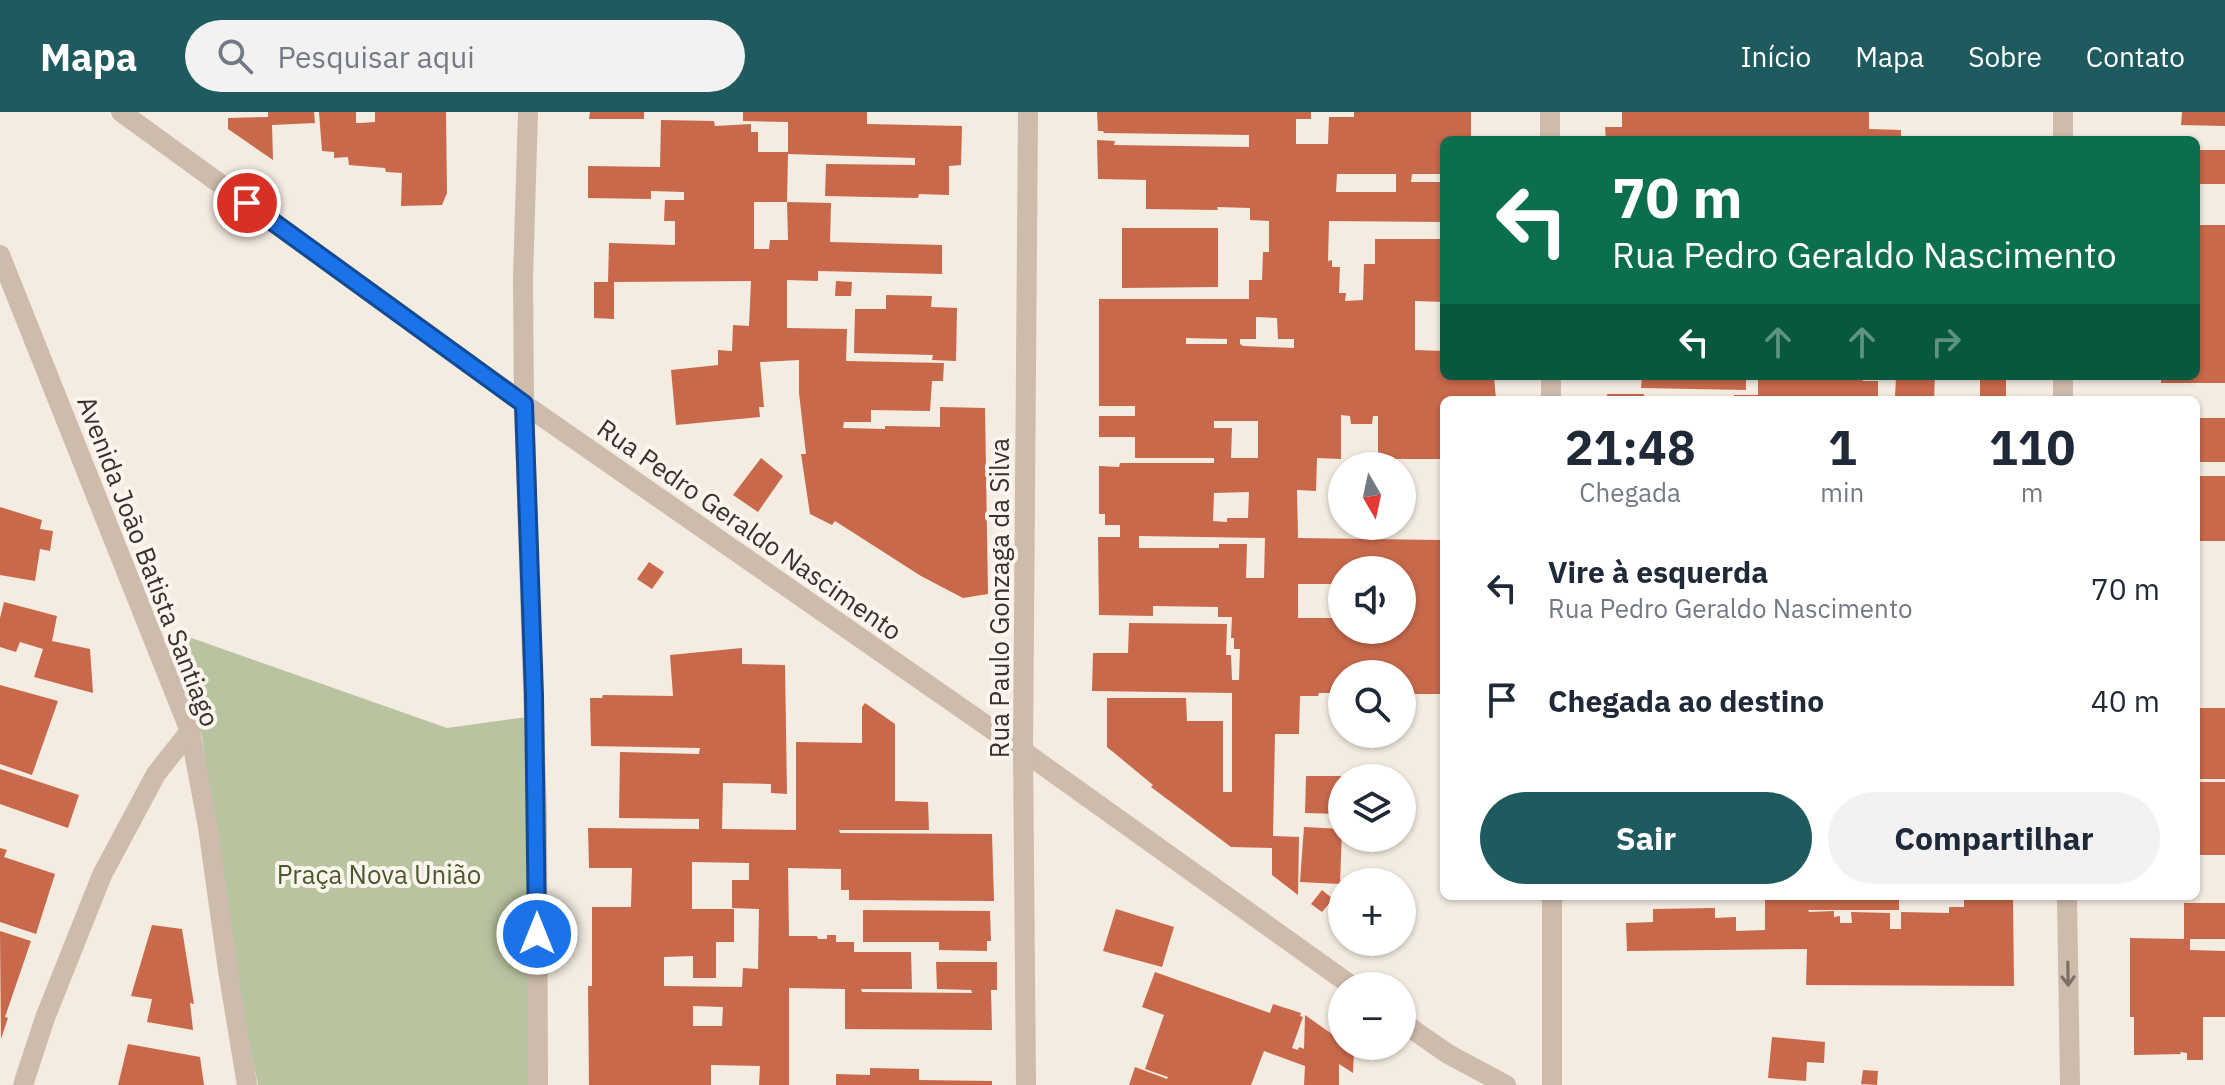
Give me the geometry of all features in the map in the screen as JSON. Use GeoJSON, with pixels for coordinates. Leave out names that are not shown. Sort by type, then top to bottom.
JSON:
{"type":"FeatureCollection","features":[{"type":"Feature","properties":{"kind":"street","name":"Rua Pedro Geraldo Nascimento"},"geometry":{"type":"LineString","coordinates":[[121,112],[524,404],[1023,751],[1332,972]]}},
{"type":"Feature","properties":{"kind":"street"},"geometry":{"type":"LineString","coordinates":[[528,112],[523,278],[524,404],[536,799],[538,1085]]}},
{"type":"Feature","properties":{"kind":"street","name":"Rua Paulo Gonzaga da Silva"},"geometry":{"type":"LineString","coordinates":[[1026,1085],[1023,751],[1028,112]]}},
{"type":"Feature","properties":{"kind":"street"},"geometry":{"type":"LineString","coordinates":[[1550,112],[1550,136]]}},
{"type":"Feature","properties":{"kind":"street"},"geometry":{"type":"LineString","coordinates":[[2063,112],[2063,136]]}},
{"type":"Feature","properties":{"kind":"street","name":"Avenida João Batista Santiago"},"geometry":{"type":"LineString","coordinates":[[0,255],[190,731],[208,827],[247,1085]]}},
{"type":"Feature","properties":{"kind":"street"},"geometry":{"type":"LineString","coordinates":[[23,1085],[45,1018],[102,875],[156,774],[190,731]]}},
{"type":"Feature","properties":{"kind":"street"},"geometry":{"type":"LineString","coordinates":[[1552,900],[1552,1085]]}},
{"type":"Feature","properties":{"kind":"street"},"geometry":{"type":"LineString","coordinates":[[2067,900],[2070,1085]]}},
{"type":"Feature","properties":{"kind":"street"},"geometry":{"type":"LineString","coordinates":[[1416,1032],[1448,1054],[1506,1085]]}},
{"type":"Feature","properties":{"kind":"green space","name":"Praça Nova União"},"geometry":{"type":"Polygon","coordinates":[[[166,629],[447,728],[534,716],[536,1085],[258,1085],[233,969],[202,737],[166,629]]]}},
{"type":"Feature","properties":{"kind":"building"},"geometry":{"type":"Polygon","coordinates":[[[268,112],[314,112],[315,123],[272,125],[273,160],[228,129],[228,118],[268,117],[268,112]]]}},
{"type":"Feature","properties":{"kind":"building"},"geometry":{"type":"Polygon","coordinates":[[[319,112],[356,112],[356,123],[361,123],[375,122],[375,112],[446,112],[447,193],[442,205],[401,206],[402,173],[386,172],[385,168],[349,165],[348,157],[334,158],[334,152],[322,151],[319,112]]]}},
{"type":"Feature","properties":{"kind":"building"},"geometry":{"type":"Polygon","coordinates":[[[590,112],[644,112],[644,119],[589,119],[590,112]]]}},
{"type":"Feature","properties":{"kind":"building"},"geometry":{"type":"Polygon","coordinates":[[[743,112],[867,112],[867,124],[962,126],[961,165],[949,166],[949,195],[919,194],[918,198],[825,196],[826,164],[915,165],[915,158],[788,154],[787,202],[831,203],[830,242],[942,245],[942,274],[818,271],[818,281],[787,280],[787,328],[847,329],[846,361],[944,363],[943,381],[932,381],[930,411],[871,410],[871,422],[844,422],[843,428],[940,427],[940,407],[985,408],[988,594],[963,598],[921,576],[835,521],[832,525],[810,514],[801,454],[806,454],[799,393],[799,360],[760,362],[764,407],[759,407],[760,417],[676,425],[671,370],[718,365],[718,350],[732,351],[733,325],[749,326],[751,281],[614,282],[614,319],[594,318],[594,282],[608,282],[609,243],[675,245],[675,221],[664,221],[665,200],[684,200],[684,192],[651,191],[651,199],[588,198],[588,166],[660,167],[661,120],[714,121],[715,126],[751,124],[751,132],[758,132],[758,152],[788,152],[788,122],[743,121],[743,112]],[[754,202],[754,249],[769,249],[770,240],[788,240],[787,202],[754,202]]]}},
{"type":"Feature","properties":{"kind":"building"},"geometry":{"type":"Polygon","coordinates":[[[1097,112],[1311,112],[1311,119],[1296,119],[1296,144],[1328,144],[1329,117],[1354,117],[1354,112],[1471,112],[1471,136],[1440,136],[1440,174],[1412,174],[1411,182],[1440,182],[1440,222],[1329,221],[1328,261],[1332,260],[1332,267],[1340,267],[1339,293],[1346,293],[1345,301],[1363,300],[1364,264],[1375,264],[1375,239],[1440,239],[1440,302],[1415,301],[1415,350],[1440,351],[1440,380],[1494,380],[1496,396],[1440,396],[1440,459],[1416,459],[1416,452],[1378,452],[1378,416],[1373,416],[1372,424],[1351,424],[1350,416],[1341,415],[1341,452],[1328,452],[1328,458],[1317,458],[1316,491],[1297,490],[1298,538],[1440,540],[1440,694],[1416,694],[1416,660],[1328,660],[1328,693],[1300,696],[1299,734],[1275,734],[1273,836],[1299,837],[1298,895],[1272,875],[1272,848],[1231,847],[1151,787],[1153,785],[1107,747],[1107,698],[1186,698],[1187,721],[1223,721],[1223,792],[1232,792],[1232,693],[1092,691],[1093,653],[1128,653],[1129,623],[1227,624],[1226,655],[1231,655],[1232,680],[1239,680],[1240,649],[1234,649],[1234,638],[1231,638],[1232,617],[1218,617],[1218,607],[1153,606],[1153,616],[1099,615],[1098,537],[1120,537],[1120,525],[1105,525],[1105,514],[1099,514],[1099,466],[1119,467],[1120,463],[1214,463],[1214,458],[1135,458],[1135,437],[1099,437],[1099,416],[1135,416],[1135,406],[1099,406],[1099,299],[1249,299],[1249,280],[1262,280],[1263,252],[1269,252],[1269,221],[1250,220],[1250,208],[1146,209],[1146,180],[1098,179],[1097,140],[1115,141],[1114,145],[1249,147],[1249,135],[1098,131],[1097,112]],[[1337,174],[1336,192],[1396,192],[1396,174],[1337,174]],[[1256,317],[1256,339],[1240,339],[1240,344],[1294,348],[1294,339],[1278,339],[1277,318],[1256,317]],[[1186,338],[1186,344],[1227,344],[1227,339],[1186,338]],[[1214,421],[1214,428],[1232,428],[1231,458],[1258,458],[1258,421],[1214,421]],[[1249,492],[1214,493],[1213,521],[1248,518],[1249,492]],[[1139,536],[1139,548],[1219,548],[1219,544],[1247,544],[1246,578],[1264,578],[1265,538],[1139,536]]]}},
{"type":"Feature","properties":{"kind":"building"},"geometry":{"type":"Polygon","coordinates":[[[1622,112],[1869,112],[1869,129],[1901,130],[1901,136],[1606,136],[1605,127],[1622,127],[1622,112]]]}},
{"type":"Feature","properties":{"kind":"building"},"geometry":{"type":"Polygon","coordinates":[[[2182,112],[2225,112],[2225,126],[2181,125],[2182,112]]]}},
{"type":"Feature","properties":{"kind":"building"},"geometry":{"type":"Polygon","coordinates":[[[2200,150],[2225,150],[2225,184],[2200,184],[2200,150]]]}},
{"type":"Feature","properties":{"kind":"building"},"geometry":{"type":"Polygon","coordinates":[[[2200,225],[2225,225],[2225,383],[2161,383],[2161,380],[2200,380],[2200,225]]]}},
{"type":"Feature","properties":{"kind":"building"},"geometry":{"type":"Polygon","coordinates":[[[1122,228],[1218,228],[1218,287],[1122,288],[1122,228]]]}},
{"type":"Feature","properties":{"kind":"building"},"geometry":{"type":"Polygon","coordinates":[[[836,281],[852,282],[851,296],[835,296],[836,281]]]}},
{"type":"Feature","properties":{"kind":"building"},"geometry":{"type":"Polygon","coordinates":[[[886,295],[932,296],[931,307],[957,308],[956,361],[932,360],[933,355],[854,353],[855,309],[886,309],[886,295]]]}},
{"type":"Feature","properties":{"kind":"building"},"geometry":{"type":"Polygon","coordinates":[[[1642,380],[1746,380],[1746,390],[1641,388],[1642,380]]]}},
{"type":"Feature","properties":{"kind":"building"},"geometry":{"type":"Polygon","coordinates":[[[1758,380],[1878,381],[1878,396],[1734,396],[1758,395],[1758,380]]]}},
{"type":"Feature","properties":{"kind":"building"},"geometry":{"type":"Polygon","coordinates":[[[1896,380],[1935,380],[1934,396],[1895,396],[1896,380]]]}},
{"type":"Feature","properties":{"kind":"building"},"geometry":{"type":"Polygon","coordinates":[[[1980,380],[2006,380],[2006,396],[1980,396],[1980,380]]]}},
{"type":"Feature","properties":{"kind":"building"},"geometry":{"type":"Polygon","coordinates":[[[1607,394],[1644,394],[1644,396],[1607,394]]]}},
{"type":"Feature","properties":{"kind":"building"},"geometry":{"type":"Polygon","coordinates":[[[2200,418],[2225,418],[2225,462],[2200,462],[2200,418]]]}},
{"type":"Feature","properties":{"kind":"building"},"geometry":{"type":"Polygon","coordinates":[[[761,458],[783,476],[758,512],[733,495],[761,458]]]}},
{"type":"Feature","properties":{"kind":"building"},"geometry":{"type":"Polygon","coordinates":[[[2200,476],[2225,476],[2225,541],[2200,541],[2200,476]]]}},
{"type":"Feature","properties":{"kind":"building"},"geometry":{"type":"Polygon","coordinates":[[[0,507],[42,520],[40,529],[53,531],[50,551],[40,549],[35,581],[0,575],[0,507]]]}},
{"type":"Feature","properties":{"kind":"building"},"geometry":{"type":"Polygon","coordinates":[[[649,562],[664,572],[652,589],[637,579],[649,562]]]}},
{"type":"Feature","properties":{"kind":"building"},"geometry":{"type":"Polygon","coordinates":[[[4,602],[57,616],[52,641],[90,649],[93,693],[34,677],[43,649],[20,642],[16,652],[0,647],[0,618],[4,602]]]}},
{"type":"Feature","properties":{"kind":"building"},"geometry":{"type":"Polygon","coordinates":[[[742,648],[742,664],[785,665],[787,794],[771,793],[771,784],[723,783],[722,829],[796,830],[796,742],[862,743],[862,707],[865,703],[895,724],[895,801],[928,802],[929,830],[839,830],[840,833],[992,834],[994,901],[849,900],[849,890],[841,890],[841,869],[788,868],[789,936],[827,939],[827,935],[836,935],[836,942],[854,942],[854,952],[911,952],[912,989],[861,989],[862,992],[972,993],[971,990],[937,989],[936,962],[997,962],[997,990],[991,990],[992,1030],[845,1029],[845,989],[789,988],[789,1085],[759,1085],[760,1066],[711,1065],[711,1085],[589,1085],[588,986],[592,986],[592,907],[631,907],[632,868],[589,868],[588,828],[699,829],[699,819],[619,818],[620,752],[699,754],[700,748],[591,746],[590,698],[602,698],[603,695],[673,696],[670,655],[742,648]],[[692,862],[692,909],[734,909],[734,942],[716,942],[716,978],[693,978],[693,956],[664,957],[664,986],[742,987],[743,968],[758,969],[759,909],[732,908],[732,880],[749,880],[749,863],[692,862]],[[693,1006],[693,1026],[722,1026],[723,1007],[693,1006]]]}},
{"type":"Feature","properties":{"kind":"building"},"geometry":{"type":"Polygon","coordinates":[[[0,685],[58,701],[32,775],[0,764],[0,685]]]}},
{"type":"Feature","properties":{"kind":"building"},"geometry":{"type":"Polygon","coordinates":[[[2200,708],[2225,708],[2225,779],[2200,779],[2200,708]]]}},
{"type":"Feature","properties":{"kind":"building"},"geometry":{"type":"Polygon","coordinates":[[[0,769],[79,795],[68,828],[0,804],[0,769]]]}},
{"type":"Feature","properties":{"kind":"building"},"geometry":{"type":"Polygon","coordinates":[[[1306,776],[1328,776],[1328,814],[1305,813],[1306,776]]]}},
{"type":"Feature","properties":{"kind":"building"},"geometry":{"type":"Polygon","coordinates":[[[2200,782],[2225,782],[2225,855],[2200,855],[2200,782]]]}},
{"type":"Feature","properties":{"kind":"building"},"geometry":{"type":"Polygon","coordinates":[[[1304,827],[1328,828],[1328,852],[1341,852],[1341,868],[1328,868],[1328,883],[1300,882],[1304,827]]]}},
{"type":"Feature","properties":{"kind":"building"},"geometry":{"type":"Polygon","coordinates":[[[0,848],[7,850],[4,857],[55,874],[36,934],[0,922],[0,848]]]}},
{"type":"Feature","properties":{"kind":"building"},"geometry":{"type":"Polygon","coordinates":[[[1322,890],[1328,895],[1328,905],[1322,912],[1311,904],[1322,890]]]}},
{"type":"Feature","properties":{"kind":"building"},"geometry":{"type":"Polygon","coordinates":[[[1765,900],[1899,900],[1899,910],[1808,910],[1834,911],[1834,917],[1840,916],[1840,923],[1852,923],[1851,912],[1890,913],[1890,929],[1901,929],[1901,912],[1949,913],[1949,907],[1964,907],[1964,900],[2013,900],[2014,986],[1806,985],[1807,949],[1627,951],[1626,923],[1653,922],[1653,909],[1715,908],[1715,918],[1736,917],[1736,931],[1765,930],[1765,900]]]}},
{"type":"Feature","properties":{"kind":"building"},"geometry":{"type":"Polygon","coordinates":[[[2184,903],[2225,903],[2225,939],[2190,939],[2190,950],[2225,951],[2225,1017],[2203,1017],[2203,1060],[2187,1060],[2187,1053],[2180,1052],[2134,1055],[2134,1017],[2130,1017],[2130,938],[2184,939],[2184,903]]]}},
{"type":"Feature","properties":{"kind":"building"},"geometry":{"type":"Polygon","coordinates":[[[1116,909],[1174,927],[1162,967],[1103,951],[1116,909]]]}},
{"type":"Feature","properties":{"kind":"building"},"geometry":{"type":"Polygon","coordinates":[[[863,910],[990,911],[991,941],[987,941],[987,951],[939,950],[939,942],[863,942],[863,910]]]}},
{"type":"Feature","properties":{"kind":"building"},"geometry":{"type":"Polygon","coordinates":[[[152,925],[182,929],[194,1004],[190,1003],[193,1030],[147,1022],[152,999],[131,996],[152,925]]]}},
{"type":"Feature","properties":{"kind":"building"},"geometry":{"type":"Polygon","coordinates":[[[0,931],[31,941],[5,1017],[8,1018],[1,1039],[0,931]]]}},
{"type":"Feature","properties":{"kind":"building"},"geometry":{"type":"Polygon","coordinates":[[[1155,972],[1270,1013],[1273,1004],[1301,1013],[1303,1017],[1292,1048],[1304,1049],[1305,1015],[1328,1031],[1328,1060],[1354,1060],[1353,1073],[1339,1064],[1339,1085],[1304,1085],[1305,1066],[1264,1051],[1251,1085],[1129,1085],[1135,1067],[1168,1077],[1145,1069],[1164,1015],[1142,1007],[1155,972]]]}},
{"type":"Feature","properties":{"kind":"building"},"geometry":{"type":"Polygon","coordinates":[[[1772,1037],[1825,1042],[1824,1063],[1807,1062],[1806,1081],[1768,1078],[1772,1037]]]}},
{"type":"Feature","properties":{"kind":"building"},"geometry":{"type":"Polygon","coordinates":[[[128,1044],[200,1057],[204,1085],[118,1085],[128,1044]]]}},
{"type":"Feature","properties":{"kind":"building"},"geometry":{"type":"Polygon","coordinates":[[[870,1068],[919,1069],[919,1080],[992,1081],[992,1085],[836,1085],[836,1074],[870,1075],[870,1068]]]}},
{"type":"Feature","properties":{"kind":"building"},"geometry":{"type":"Polygon","coordinates":[[[1863,1070],[1878,1071],[1877,1085],[1861,1084],[1863,1070]]]}},
{"type":"Feature","properties":{"kind":"route"},"geometry":{"type":"LineString","coordinates":[[247,203],[524,404],[537,814],[537,934]]}}]}
